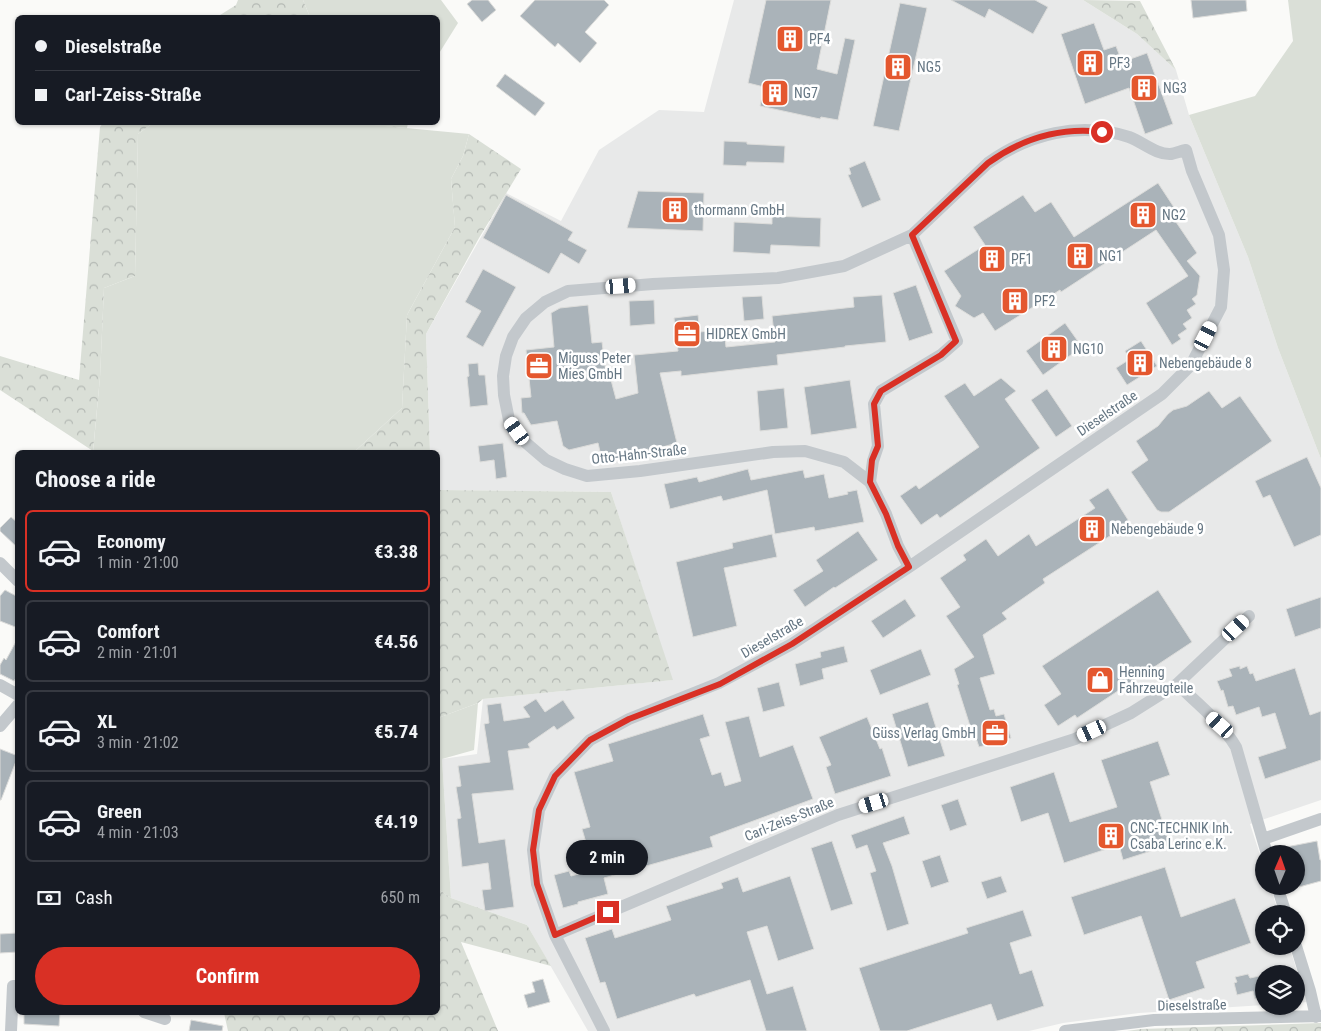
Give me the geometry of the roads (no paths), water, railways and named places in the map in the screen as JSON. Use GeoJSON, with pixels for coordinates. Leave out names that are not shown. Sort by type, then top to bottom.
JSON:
{"type":"FeatureCollection","features":[{"type":"Feature","properties":{"kind":"street","name":"Dieselstraße"},"geometry":{"type":"LineString","coordinates":[[604,1031],[555,935],[537,884],[533,850],[539,810],[555,776],[590,740],[629,719],[720,684],[792,644],[909,567],[1162,394],[1191,365],[1221,307],[1224,270],[1219,235],[1192,171],[1186,150],[1172,154],[1157,151],[1118,134],[1075,130],[1050,134],[1022,143],[988,163],[912,235]]}},
{"type":"Feature","properties":{"kind":"street","name":"Otto-Hahn-Straße"},"geometry":{"type":"LineString","coordinates":[[909,567],[870,482],[844,462],[805,451],[773,452],[640,471],[587,476],[566,470],[546,460],[525,442],[509,420],[504,395],[503,376],[506,356],[513,337],[526,318],[546,302],[568,291],[653,284],[778,278],[844,266],[912,235]]}},
{"type":"Feature","properties":{"kind":"street"},"geometry":{"type":"LineString","coordinates":[[870,482],[872,460],[878,446],[874,404],[881,391],[941,355],[956,341],[912,235]]}},
{"type":"Feature","properties":{"kind":"street"},"geometry":{"type":"LineString","coordinates":[[0,563],[15,578]]}},
{"type":"Feature","properties":{"kind":"street","name":"Carl-Zeiss-Straße"},"geometry":{"type":"LineString","coordinates":[[555,935],[838,815],[1075,739],[1131,713],[1176,684],[1249,616]]}},
{"type":"Feature","properties":{"kind":"street"},"geometry":{"type":"LineString","coordinates":[[1176,684],[1220,725],[1236,748],[1265,845]]}},
{"type":"Feature","properties":{"kind":"street"},"geometry":{"type":"LineString","coordinates":[[0,685],[15,693]]}},
{"type":"Feature","properties":{"kind":"street"},"geometry":{"type":"LineString","coordinates":[[0,726],[15,708]]}},
{"type":"Feature","properties":{"kind":"street"},"geometry":{"type":"LineString","coordinates":[[1263,839],[1321,818]]}},
{"type":"Feature","properties":{"kind":"street"},"geometry":{"type":"LineString","coordinates":[[1300,955],[1316,990],[1319,1016]]}},
{"type":"Feature","properties":{"kind":"street"},"geometry":{"type":"LineString","coordinates":[[11,1031],[13,986],[15,986]]}},
{"type":"Feature","properties":{"kind":"street"},"geometry":{"type":"LineString","coordinates":[[153,1015],[165,1019]]}},
{"type":"Feature","properties":{"kind":"street","name":"Dieselstraße"},"geometry":{"type":"LineString","coordinates":[[1065,1031],[1154,1020],[1319,1016]]}},
{"type":"Feature","properties":{"kind":"place","name":"PF4"},"geometry":{"type":"Point","coordinates":[790,39]}},
{"type":"Feature","properties":{"kind":"place","name":"PF3"},"geometry":{"type":"Point","coordinates":[1090,63]}},
{"type":"Feature","properties":{"kind":"place","name":"NG5"},"geometry":{"type":"Point","coordinates":[898,67]}},
{"type":"Feature","properties":{"kind":"place","name":"NG3"},"geometry":{"type":"Point","coordinates":[1144,88]}},
{"type":"Feature","properties":{"kind":"place","name":"NG7"},"geometry":{"type":"Point","coordinates":[775,93]}},
{"type":"Feature","properties":{"kind":"place","name":"thormann GmbH"},"geometry":{"type":"Point","coordinates":[675,210]}},
{"type":"Feature","properties":{"kind":"place","name":"NG2"},"geometry":{"type":"Point","coordinates":[1143,215]}},
{"type":"Feature","properties":{"kind":"place","name":"NG1"},"geometry":{"type":"Point","coordinates":[1080,256]}},
{"type":"Feature","properties":{"kind":"place","name":"PF1"},"geometry":{"type":"Point","coordinates":[992,259]}},
{"type":"Feature","properties":{"kind":"place","name":"PF2"},"geometry":{"type":"Point","coordinates":[1015,301]}},
{"type":"Feature","properties":{"kind":"place","name":"HIDREX GmbH"},"geometry":{"type":"Point","coordinates":[687,334]}},
{"type":"Feature","properties":{"kind":"place","name":"NG10"},"geometry":{"type":"Point","coordinates":[1054,349]}},
{"type":"Feature","properties":{"kind":"place","name":"Nebengebäude 8"},"geometry":{"type":"Point","coordinates":[1140,363]}},
{"type":"Feature","properties":{"kind":"place","name":"Miguss Peter Mies GmbH"},"geometry":{"type":"Point","coordinates":[539,366]}},
{"type":"Feature","properties":{"kind":"place","name":"Nebengebäude 9"},"geometry":{"type":"Point","coordinates":[1092,529]}},
{"type":"Feature","properties":{"kind":"place","name":"Henning Fahrzeugteile"},"geometry":{"type":"Point","coordinates":[1100,680]}},
{"type":"Feature","properties":{"kind":"place","name":"Güss Verlag GmbH"},"geometry":{"type":"Point","coordinates":[995,733]}},
{"type":"Feature","properties":{"kind":"place","name":"CNC-TECHNIK Inh. Csaba Lerinc e.K."},"geometry":{"type":"Point","coordinates":[1111,836]}}]}
